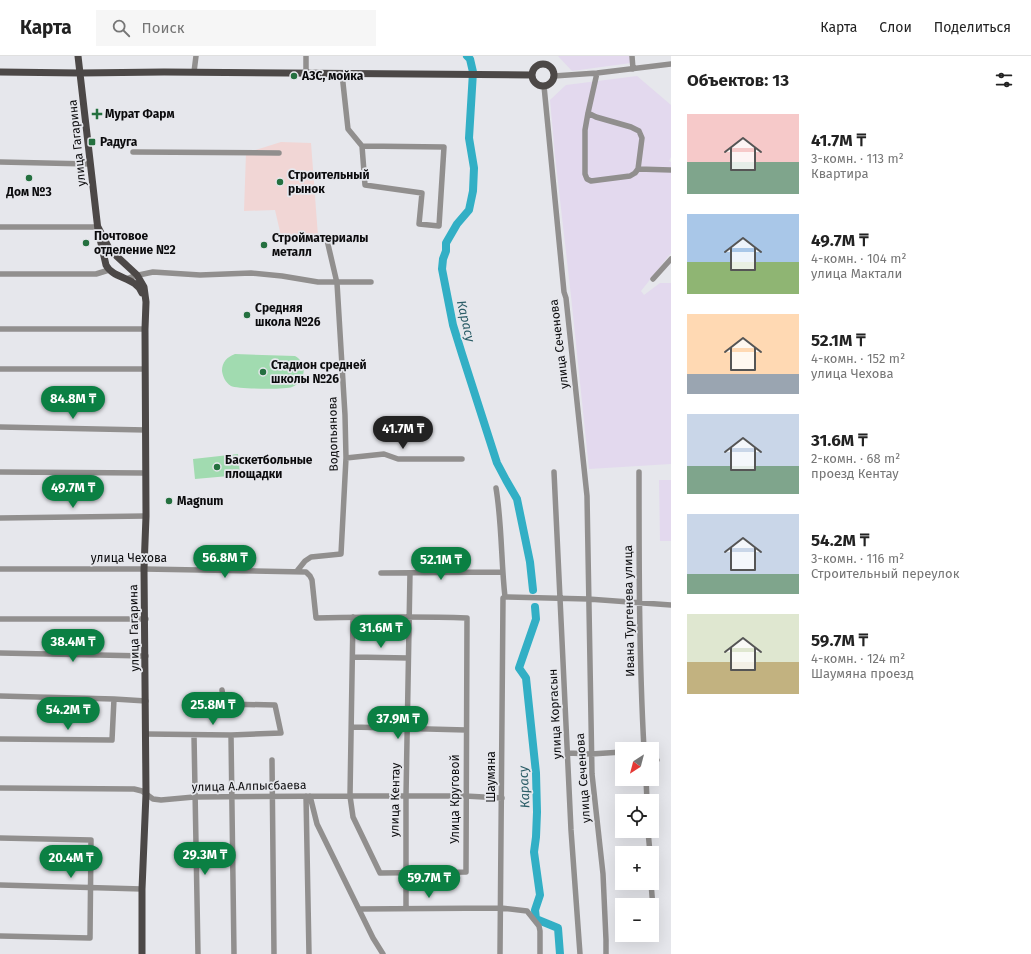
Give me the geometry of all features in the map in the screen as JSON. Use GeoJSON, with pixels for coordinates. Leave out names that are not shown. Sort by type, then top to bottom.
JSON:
{"type":"FeatureCollection","features":[{"type":"Feature","properties":{"kind":"main road","name":"улица Гагарина"},"geometry":{"type":"LineString","coordinates":[[78,56],[98,227],[107,252],[109,270]]}},
{"type":"Feature","properties":{"kind":"main road"},"geometry":{"type":"LineString","coordinates":[[542,60],[550,66],[554,72],[554,76],[550,84],[544,86],[536,83],[532,75],[534,67],[542,60]]}},
{"type":"Feature","properties":{"kind":"main road"},"geometry":{"type":"LineString","coordinates":[[0,72],[80,74],[194,72],[532,75]]}},
{"type":"Feature","properties":{"kind":"main road","name":"улица Гагарина"},"geometry":{"type":"LineString","coordinates":[[107,252],[126,265],[137,275],[144,287],[146,302],[146,516],[144,569],[146,619],[146,794],[142,889],[142,954]]}},
{"type":"Feature","properties":{"kind":"main road"},"geometry":{"type":"LineString","coordinates":[[117,274],[123,270],[126,265]]}},
{"type":"Feature","properties":{"kind":"main road"},"geometry":{"type":"LineString","coordinates":[[109,270],[138,286],[141,289],[146,302]]}},
{"type":"Feature","properties":{"kind":"street"},"geometry":{"type":"LineString","coordinates":[[194,72],[196,56]]}},
{"type":"Feature","properties":{"kind":"street"},"geometry":{"type":"LineString","coordinates":[[306,56],[306,73]]}},
{"type":"Feature","properties":{"kind":"street"},"geometry":{"type":"LineString","coordinates":[[632,56],[633,69]]}},
{"type":"Feature","properties":{"kind":"street"},"geometry":{"type":"LineString","coordinates":[[554,76],[597,73],[670,64]]}},
{"type":"Feature","properties":{"kind":"street"},"geometry":{"type":"LineString","coordinates":[[588,113],[596,117],[632,126],[638,131],[642,138],[638,169],[635,173],[630,176],[591,181],[587,179],[585,174],[585,130],[588,113],[597,73]]}},
{"type":"Feature","properties":{"kind":"street"},"geometry":{"type":"LineString","coordinates":[[342,74],[348,129],[362,146],[365,185],[422,193],[419,224],[439,226],[444,147],[362,146]]}},
{"type":"Feature","properties":{"kind":"street","name":"улица Сеченова"},"geometry":{"type":"LineString","coordinates":[[544,86],[564,292],[566,298],[587,496],[591,754],[603,874],[606,954]]}},
{"type":"Feature","properties":{"kind":"street"},"geometry":{"type":"LineString","coordinates":[[133,152],[279,153]]}},
{"type":"Feature","properties":{"kind":"street"},"geometry":{"type":"LineString","coordinates":[[0,162],[90,164]]}},
{"type":"Feature","properties":{"kind":"street"},"geometry":{"type":"LineString","coordinates":[[638,169],[671,170]]}},
{"type":"Feature","properties":{"kind":"street"},"geometry":{"type":"LineString","coordinates":[[0,227],[98,227]]}},
{"type":"Feature","properties":{"kind":"street","name":"Водопьянова"},"geometry":{"type":"LineString","coordinates":[[297,572],[305,561],[311,557],[341,554],[346,458],[337,283],[327,240]]}},
{"type":"Feature","properties":{"kind":"street"},"geometry":{"type":"LineString","coordinates":[[653,279],[671,259]]}},
{"type":"Feature","properties":{"kind":"street"},"geometry":{"type":"LineString","coordinates":[[0,274],[96,274],[109,270]]}},
{"type":"Feature","properties":{"kind":"street"},"geometry":{"type":"LineString","coordinates":[[126,279],[137,275],[154,272],[200,275],[251,273],[318,282],[371,282]]}},
{"type":"Feature","properties":{"kind":"street"},"geometry":{"type":"LineString","coordinates":[[0,329],[145,329]]}},
{"type":"Feature","properties":{"kind":"street"},"geometry":{"type":"LineString","coordinates":[[0,369],[145,369]]}},
{"type":"Feature","properties":{"kind":"street"},"geometry":{"type":"LineString","coordinates":[[0,427],[146,430]]}},
{"type":"Feature","properties":{"kind":"street"},"geometry":{"type":"LineString","coordinates":[[346,458],[384,454],[398,459],[462,459]]}},
{"type":"Feature","properties":{"kind":"street"},"geometry":{"type":"LineString","coordinates":[[0,472],[146,473]]}},
{"type":"Feature","properties":{"kind":"street","name":"улица Коргасын"},"geometry":{"type":"LineString","coordinates":[[554,472],[571,830],[580,954]]}},
{"type":"Feature","properties":{"kind":"street","name":"Ивана Тургенева улица"},"geometry":{"type":"LineString","coordinates":[[638,472],[641,701],[644,742]]}},
{"type":"Feature","properties":{"kind":"street","name":"Шаумяна"},"geometry":{"type":"LineString","coordinates":[[496,488],[504,599],[500,954]]}},
{"type":"Feature","properties":{"kind":"street"},"geometry":{"type":"LineString","coordinates":[[0,518],[146,516]]}},
{"type":"Feature","properties":{"kind":"street","name":"улица Чехова"},"geometry":{"type":"LineString","coordinates":[[0,569],[144,569],[306,572],[312,580],[316,618],[353,617]]}},
{"type":"Feature","properties":{"kind":"street"},"geometry":{"type":"LineString","coordinates":[[381,573],[502,572]]}},
{"type":"Feature","properties":{"kind":"street","name":"улица Кентау"},"geometry":{"type":"LineString","coordinates":[[406,908],[405,873],[410,573]]}},
{"type":"Feature","properties":{"kind":"street"},"geometry":{"type":"LineString","coordinates":[[504,599],[561,598],[671,605]]}},
{"type":"Feature","properties":{"kind":"street"},"geometry":{"type":"LineString","coordinates":[[353,617],[409,616]]}},
{"type":"Feature","properties":{"kind":"street","name":"Улица Круговой"},"geometry":{"type":"LineString","coordinates":[[353,617],[350,796],[353,817],[380,873],[466,872],[467,618],[409,616]]}},
{"type":"Feature","properties":{"kind":"street"},"geometry":{"type":"LineString","coordinates":[[0,619],[146,619]]}},
{"type":"Feature","properties":{"kind":"street"},"geometry":{"type":"LineString","coordinates":[[0,653],[146,656]]}},
{"type":"Feature","properties":{"kind":"street"},"geometry":{"type":"LineString","coordinates":[[353,657],[408,658]]}},
{"type":"Feature","properties":{"kind":"street"},"geometry":{"type":"LineString","coordinates":[[146,734],[231,735],[282,733],[275,705],[224,704],[222,690]]}},
{"type":"Feature","properties":{"kind":"street"},"geometry":{"type":"LineString","coordinates":[[0,696],[146,701]]}},
{"type":"Feature","properties":{"kind":"street"},"geometry":{"type":"LineString","coordinates":[[0,739],[112,740],[114,699]]}},
{"type":"Feature","properties":{"kind":"street"},"geometry":{"type":"LineString","coordinates":[[352,727],[466,730]]}},
{"type":"Feature","properties":{"kind":"street"},"geometry":{"type":"LineString","coordinates":[[194,735],[198,954]]}},
{"type":"Feature","properties":{"kind":"street"},"geometry":{"type":"LineString","coordinates":[[231,735],[234,954]]}},
{"type":"Feature","properties":{"kind":"street"},"geometry":{"type":"LineString","coordinates":[[568,753],[591,754],[615,752]]}},
{"type":"Feature","properties":{"kind":"street"},"geometry":{"type":"LineString","coordinates":[[272,760],[271,798],[274,954]]}},
{"type":"Feature","properties":{"kind":"street","name":"улица А.Алпысбаева"},"geometry":{"type":"LineString","coordinates":[[0,788],[134,789],[142,791],[153,799],[161,800],[308,796],[466,796],[502,798]]}},
{"type":"Feature","properties":{"kind":"street"},"geometry":{"type":"LineString","coordinates":[[308,796],[317,824],[358,909],[383,954]]}},
{"type":"Feature","properties":{"kind":"street"},"geometry":{"type":"LineString","coordinates":[[308,796],[309,954]]}},
{"type":"Feature","properties":{"kind":"street"},"geometry":{"type":"LineString","coordinates":[[0,838],[91,840],[90,938],[0,936]]}},
{"type":"Feature","properties":{"kind":"street"},"geometry":{"type":"LineString","coordinates":[[0,885],[142,889]]}},
{"type":"Feature","properties":{"kind":"street"},"geometry":{"type":"LineString","coordinates":[[358,909],[500,908],[527,911],[539,926],[540,954]]}},
{"type":"Feature","properties":{"kind":"shaded area"},"geometry":{"type":"Polygon","coordinates":[[[558,56],[630,56],[631,63],[572,71],[558,56]]]}},
{"type":"Feature","properties":{"kind":"shaded area"},"geometry":{"type":"Polygon","coordinates":[[[637,76],[671,105],[671,157],[669,161],[671,162],[671,253],[641,291],[644,295],[660,283],[671,283],[671,464],[589,469],[550,100],[566,85],[637,76]]]}},
{"type":"Feature","properties":{"kind":"shaded area","name":"Строительный рынок"},"geometry":{"type":"Polygon","coordinates":[[[281,142],[311,143],[318,236],[281,236],[275,210],[244,211],[246,153],[281,142]]]}},
{"type":"Feature","properties":{"kind":"shaded area"},"geometry":{"type":"Polygon","coordinates":[[[659,480],[671,480],[671,541],[660,541],[659,480]]]}},
{"type":"Feature","properties":{"kind":"green space","name":"Стадион средней школы №26"},"geometry":{"type":"Polygon","coordinates":[[[235,354],[295,356],[302,363],[304,372],[303,376],[297,384],[288,388],[272,389],[231,386],[227,383],[222,373],[222,368],[226,360],[235,354]]]}},
{"type":"Feature","properties":{"kind":"green space","name":"Баскетбольные площадки"},"geometry":{"type":"Polygon","coordinates":[[[238,454],[240,475],[195,479],[193,459],[238,454]]]}},
{"type":"Feature","properties":{"kind":"waterway","name":"Карасу"},"geometry":{"type":"LineString","coordinates":[[467,56],[470,59],[473,72],[469,138],[474,168],[473,191],[469,210],[457,224],[446,243],[446,251],[442,269],[453,325],[497,463],[517,499],[530,562],[533,590]]}},
{"type":"Feature","properties":{"kind":"waterway","name":"Карасу"},"geometry":{"type":"LineString","coordinates":[[535,607],[536,619],[519,668],[526,678],[536,773],[537,812],[534,852],[540,895],[535,910],[536,919],[558,928],[560,954]]}},
{"type":"Feature","properties":{"kind":"place","name":"АЗС, мойка"},"geometry":{"type":"Point","coordinates":[294,76]}},
{"type":"Feature","properties":{"kind":"place","name":"Мурат Фарм"},"geometry":{"type":"Point","coordinates":[97,114]}},
{"type":"Feature","properties":{"kind":"place","name":"Радуга"},"geometry":{"type":"Point","coordinates":[92,142]}},
{"type":"Feature","properties":{"kind":"place","name":"Дом №3"},"geometry":{"type":"Point","coordinates":[29,178]}},
{"type":"Feature","properties":{"kind":"place","name":"Строительный рынок"},"geometry":{"type":"Point","coordinates":[280,182]}},
{"type":"Feature","properties":{"kind":"place","name":"Почтовое отделение №2"},"geometry":{"type":"Point","coordinates":[86,243]}},
{"type":"Feature","properties":{"kind":"place","name":"Стройматериалы металл"},"geometry":{"type":"Point","coordinates":[264,245]}},
{"type":"Feature","properties":{"kind":"place","name":"Средняя школа №26"},"geometry":{"type":"Point","coordinates":[247,315]}},
{"type":"Feature","properties":{"kind":"place","name":"Стадион средней школы №26"},"geometry":{"type":"Point","coordinates":[263,372]}},
{"type":"Feature","properties":{"kind":"place","name":"Баскетбольные площадки"},"geometry":{"type":"Point","coordinates":[217,467]}},
{"type":"Feature","properties":{"kind":"place","name":"Magnum"},"geometry":{"type":"Point","coordinates":[169,501]}}]}
